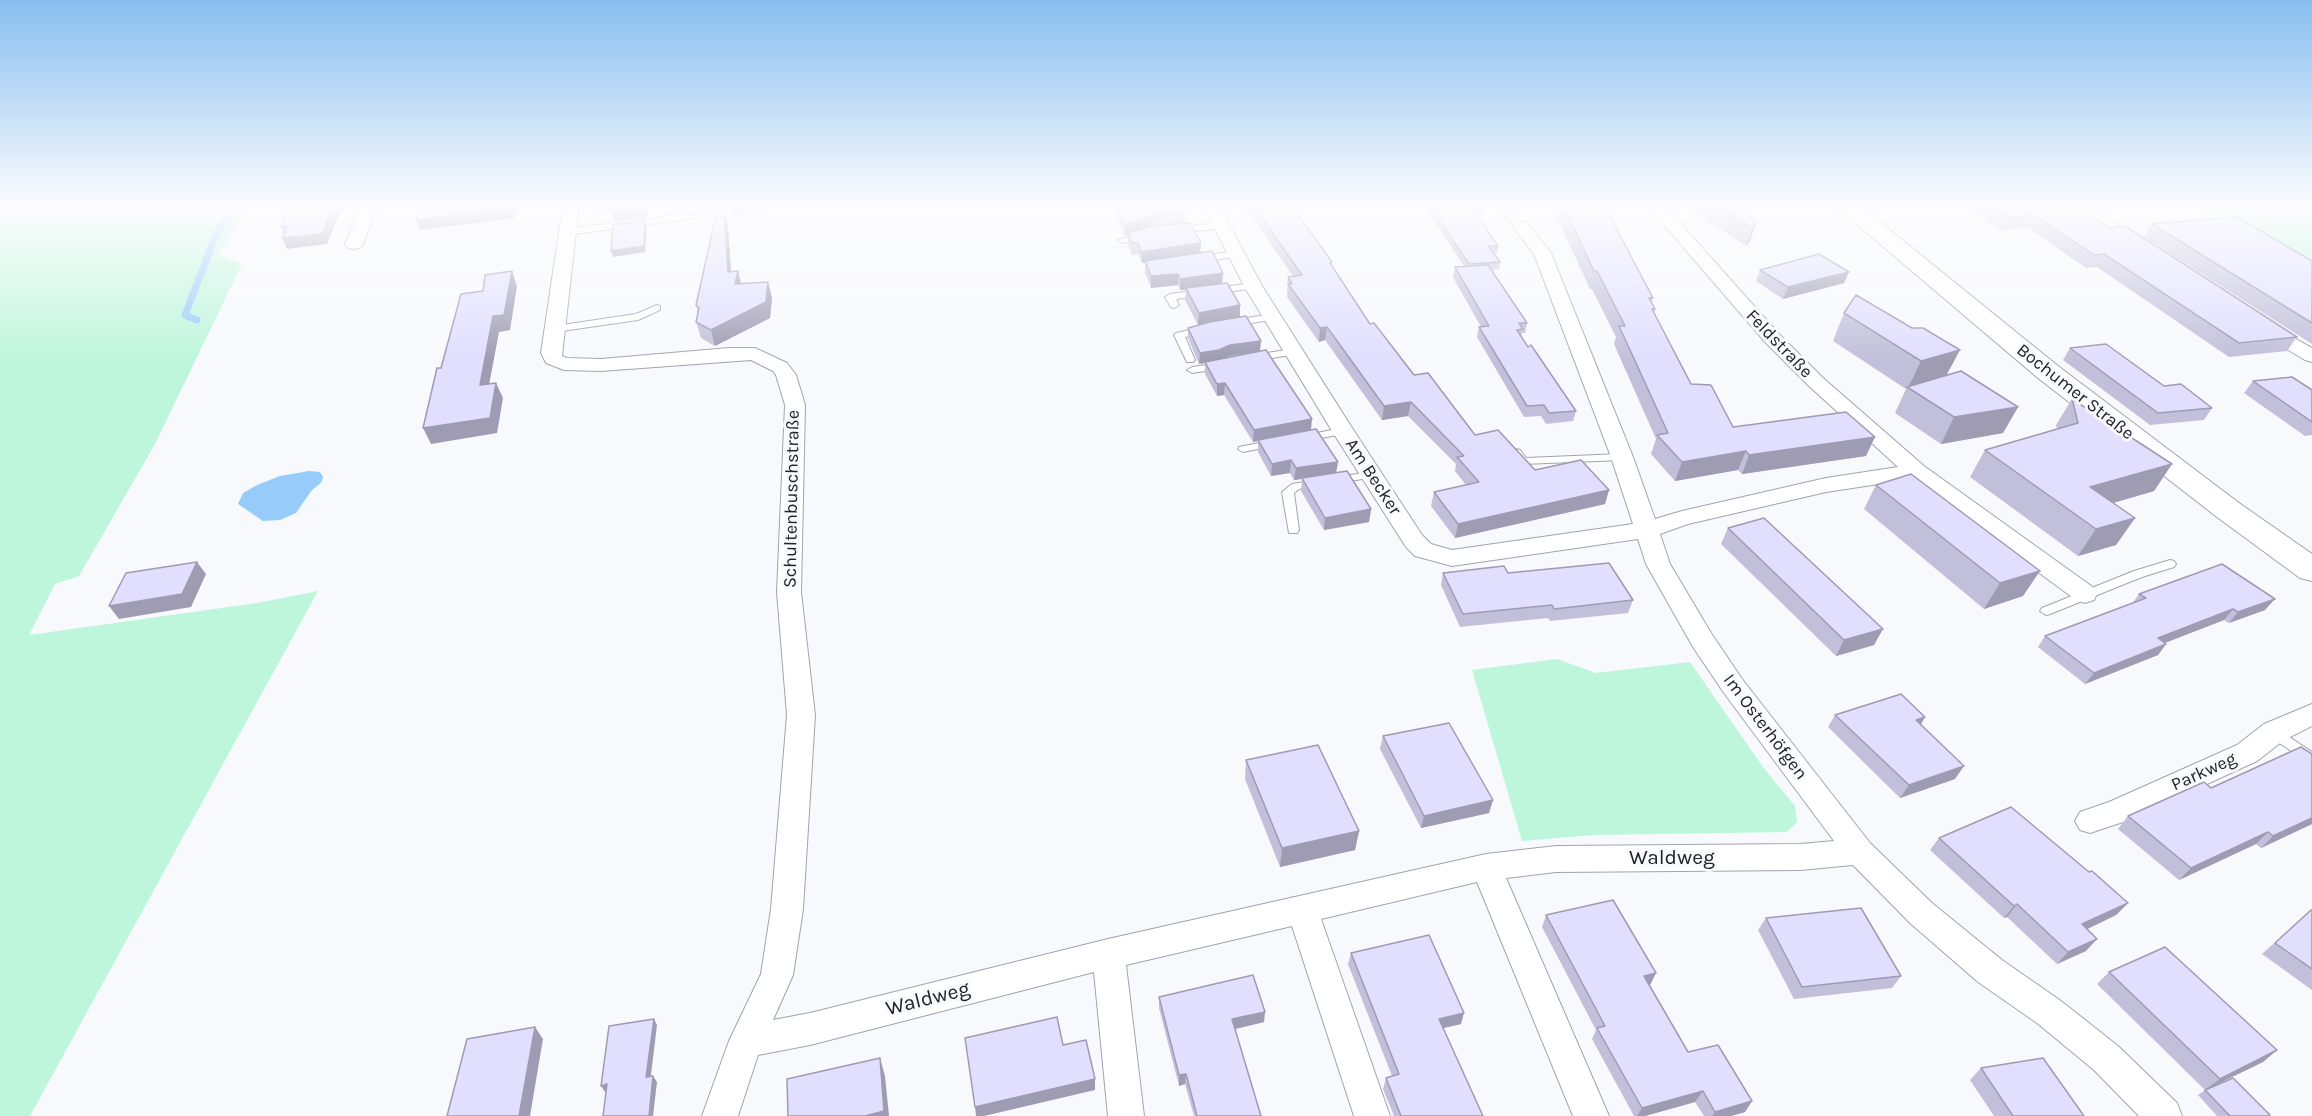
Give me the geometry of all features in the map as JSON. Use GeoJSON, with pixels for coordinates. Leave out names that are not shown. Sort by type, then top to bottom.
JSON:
{"type":"FeatureCollection","features":[{"type":"Feature","properties":{"kind":"main road","name":"Bochumer Straße"},"geometry":{"type":"LineString","coordinates":[[1908,257],[2057,379],[2312,570]]}},
{"type":"Feature","properties":{"kind":"street","name":"Schultenbuschstraße"},"geometry":{"type":"LineString","coordinates":[[563,257],[550,353],[553,359],[564,364],[601,365],[755,354],[780,367],[790,384],[795,405],[789,592],[801,715],[787,909],[777,975],[746,1041],[720,1116]]}},
{"type":"Feature","properties":{"kind":"street","name":"Am Becker"},"geometry":{"type":"LineString","coordinates":[[1238,257],[1293,352],[1414,541],[1423,550],[1452,558],[1647,530]]}},
{"type":"Feature","properties":{"kind":"street","name":"Im Osterhöfgen"},"geometry":{"type":"LineString","coordinates":[[1544,257],[1622,457],[1658,564],[1732,686],[1859,852],[1921,913],[1990,971],[2049,1012],[2106,1058],[2164,1116]]}},
{"type":"Feature","properties":{"kind":"street","name":"Feldstraße"},"geometry":{"type":"LineString","coordinates":[[1701,257],[1772,338],[1824,389],[1916,471],[2085,594]]}},
{"type":"Feature","properties":{"kind":"street"},"geometry":{"type":"LineString","coordinates":[[2251,319],[2312,356]]}},
{"type":"Feature","properties":{"kind":"street"},"geometry":{"type":"LineString","coordinates":[[1647,530],[1682,518],[1826,485],[1916,471]]}},
{"type":"Feature","properties":{"kind":"street","name":"Parkweg"},"geometry":{"type":"LineString","coordinates":[[2090,821],[2119,811],[2247,753],[2274,732],[2312,714]]}},
{"type":"Feature","properties":{"kind":"street","name":"Waldweg"},"geometry":{"type":"LineString","coordinates":[[746,1041],[810,1029],[1108,954],[1486,867],[1556,860],[1800,857],[1859,852]]}},
{"type":"Feature","properties":{"kind":"street"},"geometry":{"type":"LineString","coordinates":[[1486,867],[1591,1116]]}},
{"type":"Feature","properties":{"kind":"street"},"geometry":{"type":"LineString","coordinates":[[1302,909],[1372,1116]]}},
{"type":"Feature","properties":{"kind":"street"},"geometry":{"type":"LineString","coordinates":[[1108,954],[1126,1116]]}},
{"type":"Feature","properties":{"kind":"lane"},"geometry":{"type":"LineString","coordinates":[[1184,261],[1213,257]]}},
{"type":"Feature","properties":{"kind":"lane"},"geometry":{"type":"LineString","coordinates":[[1174,304],[1170,297],[1253,286]]}},
{"type":"Feature","properties":{"kind":"lane"},"geometry":{"type":"LineString","coordinates":[[555,329],[638,317],[657,308]]}},
{"type":"Feature","properties":{"kind":"lane"},"geometry":{"type":"LineString","coordinates":[[1228,324],[1272,317]]}},
{"type":"Feature","properties":{"kind":"lane"},"geometry":{"type":"LineString","coordinates":[[1217,326],[1179,335],[1191,365],[1222,366],[1236,360],[1293,352]]}},
{"type":"Feature","properties":{"kind":"lane"},"geometry":{"type":"LineString","coordinates":[[1243,449],[1343,431]]}},
{"type":"Feature","properties":{"kind":"lane"},"geometry":{"type":"LineString","coordinates":[[1511,446],[1523,461],[1622,457]]}},
{"type":"Feature","properties":{"kind":"lane"},"geometry":{"type":"LineString","coordinates":[[1293,530],[1288,492],[1296,486],[1371,475]]}},
{"type":"Feature","properties":{"kind":"lane"},"geometry":{"type":"LineString","coordinates":[[2046,611],[2085,594],[2170,564]]}},
{"type":"Feature","properties":{"kind":"lane"},"geometry":{"type":"LineString","coordinates":[[2274,732],[2312,759]]}},
{"type":"Feature","properties":{"kind":"green space"},"geometry":{"type":"Polygon","coordinates":[[[0,257],[222,257],[242,264],[155,444],[79,576],[55,584],[29,635],[257,603],[318,591],[30,1116],[0,1116],[0,257]]]}},
{"type":"Feature","properties":{"kind":"green space"},"geometry":{"type":"Polygon","coordinates":[[[2287,257],[2312,257],[2312,272],[2287,257]]]}},
{"type":"Feature","properties":{"kind":"green space"},"geometry":{"type":"Polygon","coordinates":[[[1557,659],[1596,673],[1690,662],[1763,767],[1795,806],[1797,822],[1787,832],[1594,835],[1522,841],[1472,670],[1557,659]]]}},
{"type":"Feature","properties":{"kind":"water"},"geometry":{"type":"Polygon","coordinates":[[[309,471],[320,472],[323,477],[321,483],[312,490],[296,513],[280,520],[263,521],[238,504],[243,493],[257,485],[280,476],[309,471]]]}},
{"type":"Feature","properties":{"kind":"building"},"geometry":{"type":"Polygon","coordinates":[[[707,257],[727,257],[728,272],[738,271],[735,284],[768,282],[766,302],[711,330],[696,322],[699,308],[696,305],[707,257]]]}},
{"type":"Feature","properties":{"kind":"building"},"geometry":{"type":"Polygon","coordinates":[[[1171,257],[1215,257],[1223,273],[1180,279],[1178,274],[1151,276],[1145,261],[1171,257]]]}},
{"type":"Feature","properties":{"kind":"building"},"geometry":{"type":"Polygon","coordinates":[[[1289,257],[1328,257],[1332,262],[1330,263],[1370,324],[1374,323],[1414,375],[1428,373],[1475,435],[1498,430],[1535,470],[1581,460],[1609,490],[1458,524],[1434,492],[1479,482],[1457,457],[1464,456],[1411,402],[1384,406],[1327,327],[1320,328],[1288,284],[1292,284],[1288,277],[1302,275],[1289,257]]]}},
{"type":"Feature","properties":{"kind":"building"},"geometry":{"type":"Polygon","coordinates":[[[1464,257],[1496,257],[1500,262],[1469,264],[1464,257]]]}},
{"type":"Feature","properties":{"kind":"building"},"geometry":{"type":"Polygon","coordinates":[[[1587,257],[1631,257],[1653,298],[1649,298],[1655,309],[1652,309],[1691,384],[1711,385],[1733,427],[1846,412],[1875,437],[1749,455],[1746,451],[1682,462],[1657,435],[1668,433],[1619,326],[1625,326],[1597,271],[1594,271],[1587,257]]]}},
{"type":"Feature","properties":{"kind":"building"},"geometry":{"type":"Polygon","coordinates":[[[1808,257],[1824,257],[1849,272],[1788,287],[1760,270],[1808,257]]]}},
{"type":"Feature","properties":{"kind":"building"},"geometry":{"type":"Polygon","coordinates":[[[2109,257],[2173,257],[2297,337],[2239,343],[2109,257]]]}},
{"type":"Feature","properties":{"kind":"building"},"geometry":{"type":"Polygon","coordinates":[[[2205,257],[2305,257],[2312,261],[2312,323],[2205,257]]]}},
{"type":"Feature","properties":{"kind":"building"},"geometry":{"type":"Polygon","coordinates":[[[1488,265],[1527,323],[1519,323],[1523,329],[1517,330],[1528,347],[1531,345],[1576,411],[1549,413],[1544,405],[1527,406],[1479,327],[1489,326],[1455,267],[1488,265]]]}},
{"type":"Feature","properties":{"kind":"building"},"geometry":{"type":"Polygon","coordinates":[[[512,271],[504,315],[493,316],[480,385],[496,383],[490,418],[423,428],[437,368],[441,368],[461,294],[483,291],[485,275],[512,271]]]}},
{"type":"Feature","properties":{"kind":"building"},"geometry":{"type":"Polygon","coordinates":[[[1227,283],[1240,305],[1199,313],[1186,288],[1227,283]]]}},
{"type":"Feature","properties":{"kind":"building"},"geometry":{"type":"Polygon","coordinates":[[[1856,295],[1912,328],[1923,328],[1960,350],[1921,361],[1844,313],[1856,295]]]}},
{"type":"Feature","properties":{"kind":"building"},"geometry":{"type":"Polygon","coordinates":[[[1246,316],[1261,341],[1230,345],[1219,350],[1200,353],[1188,328],[1210,322],[1246,316]]]}},
{"type":"Feature","properties":{"kind":"building"},"geometry":{"type":"Polygon","coordinates":[[[2106,344],[2164,386],[2181,384],[2212,408],[2158,413],[2070,348],[2106,344]]]}},
{"type":"Feature","properties":{"kind":"building"},"geometry":{"type":"Polygon","coordinates":[[[1266,350],[1312,419],[1254,430],[1225,383],[1217,384],[1205,362],[1266,350]]]}},
{"type":"Feature","properties":{"kind":"building"},"geometry":{"type":"Polygon","coordinates":[[[1961,371],[2018,407],[1954,417],[1907,387],[1961,371]]]}},
{"type":"Feature","properties":{"kind":"building"},"geometry":{"type":"Polygon","coordinates":[[[2292,377],[2312,390],[2312,422],[2253,381],[2292,377]]]}},
{"type":"Feature","properties":{"kind":"building"},"geometry":{"type":"Polygon","coordinates":[[[2072,399],[2172,464],[2090,487],[2135,518],[2096,529],[1985,450],[2078,423],[2072,399]]]}},
{"type":"Feature","properties":{"kind":"building"},"geometry":{"type":"Polygon","coordinates":[[[1316,429],[1338,462],[1296,468],[1291,460],[1272,464],[1258,440],[1316,429]]]}},
{"type":"Feature","properties":{"kind":"building"},"geometry":{"type":"Polygon","coordinates":[[[1347,471],[1371,509],[1325,518],[1302,478],[1347,471]]]}},
{"type":"Feature","properties":{"kind":"building"},"geometry":{"type":"Polygon","coordinates":[[[1911,474],[2040,571],[2000,583],[1876,485],[1911,474]]]}},
{"type":"Feature","properties":{"kind":"building"},"geometry":{"type":"Polygon","coordinates":[[[1764,518],[1883,629],[1844,640],[1728,528],[1764,518]]]}},
{"type":"Feature","properties":{"kind":"building"},"geometry":{"type":"Polygon","coordinates":[[[197,562],[182,594],[109,606],[126,573],[197,562]]]}},
{"type":"Feature","properties":{"kind":"building"},"geometry":{"type":"Polygon","coordinates":[[[1609,563],[1633,600],[1554,609],[1552,605],[1463,614],[1443,573],[1504,566],[1508,573],[1609,563]]]}},
{"type":"Feature","properties":{"kind":"building"},"geometry":{"type":"Polygon","coordinates":[[[2222,564],[2275,599],[2238,612],[2233,609],[2158,638],[2166,644],[2094,673],[2045,636],[2146,598],[2139,594],[2222,564]]]}},
{"type":"Feature","properties":{"kind":"building"},"geometry":{"type":"Polygon","coordinates":[[[1901,694],[1925,717],[1916,720],[1964,766],[1909,785],[1835,715],[1901,694]]]}},
{"type":"Feature","properties":{"kind":"building"},"geometry":{"type":"Polygon","coordinates":[[[1449,723],[1493,800],[1424,816],[1383,736],[1449,723]]]}},
{"type":"Feature","properties":{"kind":"building"},"geometry":{"type":"Polygon","coordinates":[[[1318,745],[1359,831],[1282,848],[1246,760],[1318,745]]]}},
{"type":"Feature","properties":{"kind":"building"},"geometry":{"type":"Polygon","coordinates":[[[2301,747],[2312,754],[2312,818],[2273,836],[2268,832],[2191,868],[2128,816],[2204,782],[2211,788],[2301,747]]]}},
{"type":"Feature","properties":{"kind":"building"},"geometry":{"type":"Polygon","coordinates":[[[2011,807],[2089,872],[2092,871],[2128,903],[2082,924],[2097,939],[2068,952],[2017,904],[2014,906],[1939,838],[2011,807]]]}},
{"type":"Feature","properties":{"kind":"building"},"geometry":{"type":"Polygon","coordinates":[[[1613,900],[1656,973],[1644,976],[1688,1052],[1718,1045],[1752,1101],[1715,1112],[1703,1091],[1642,1108],[1597,1028],[1605,1026],[1546,915],[1613,900]]]}},
{"type":"Feature","properties":{"kind":"building"},"geometry":{"type":"Polygon","coordinates":[[[1861,908],[1901,976],[1802,987],[1766,918],[1861,908]]]}},
{"type":"Feature","properties":{"kind":"building"},"geometry":{"type":"Polygon","coordinates":[[[2312,911],[2312,969],[2275,943],[2312,911]]]}},
{"type":"Feature","properties":{"kind":"building"},"geometry":{"type":"Polygon","coordinates":[[[1429,935],[1464,1013],[1439,1019],[1483,1116],[1401,1116],[1386,1078],[1399,1074],[1351,953],[1429,935]]]}},
{"type":"Feature","properties":{"kind":"building"},"geometry":{"type":"Polygon","coordinates":[[[2165,947],[2277,1050],[2220,1079],[2109,972],[2165,947]]]}},
{"type":"Feature","properties":{"kind":"building"},"geometry":{"type":"Polygon","coordinates":[[[1253,975],[1265,1012],[1232,1019],[1261,1116],[1197,1116],[1186,1074],[1179,1075],[1159,997],[1253,975]]]}},
{"type":"Feature","properties":{"kind":"building"},"geometry":{"type":"Polygon","coordinates":[[[1057,1017],[1063,1045],[1086,1040],[1095,1079],[975,1107],[965,1038],[1057,1017]]]}},
{"type":"Feature","properties":{"kind":"building"},"geometry":{"type":"Polygon","coordinates":[[[654,1019],[646,1077],[653,1076],[649,1116],[603,1116],[607,1084],[601,1086],[609,1026],[654,1019]]]}},
{"type":"Feature","properties":{"kind":"building"},"geometry":{"type":"Polygon","coordinates":[[[535,1027],[519,1116],[447,1116],[467,1039],[535,1027]]]}},
{"type":"Feature","properties":{"kind":"building"},"geometry":{"type":"Polygon","coordinates":[[[880,1058],[884,1111],[865,1116],[788,1116],[787,1079],[880,1058]]]}},
{"type":"Feature","properties":{"kind":"building"},"geometry":{"type":"Polygon","coordinates":[[[2043,1058],[2084,1116],[2013,1116],[1981,1068],[2043,1058]]]}},
{"type":"Feature","properties":{"kind":"building"},"geometry":{"type":"Polygon","coordinates":[[[2233,1078],[2270,1115],[2230,1116],[2205,1090],[2233,1078]]]}},
{"type":"Feature","properties":{"kind":"waterway"},"geometry":{"type":"LineString","coordinates":[[197,320],[185,315],[207,257]]}}]}
